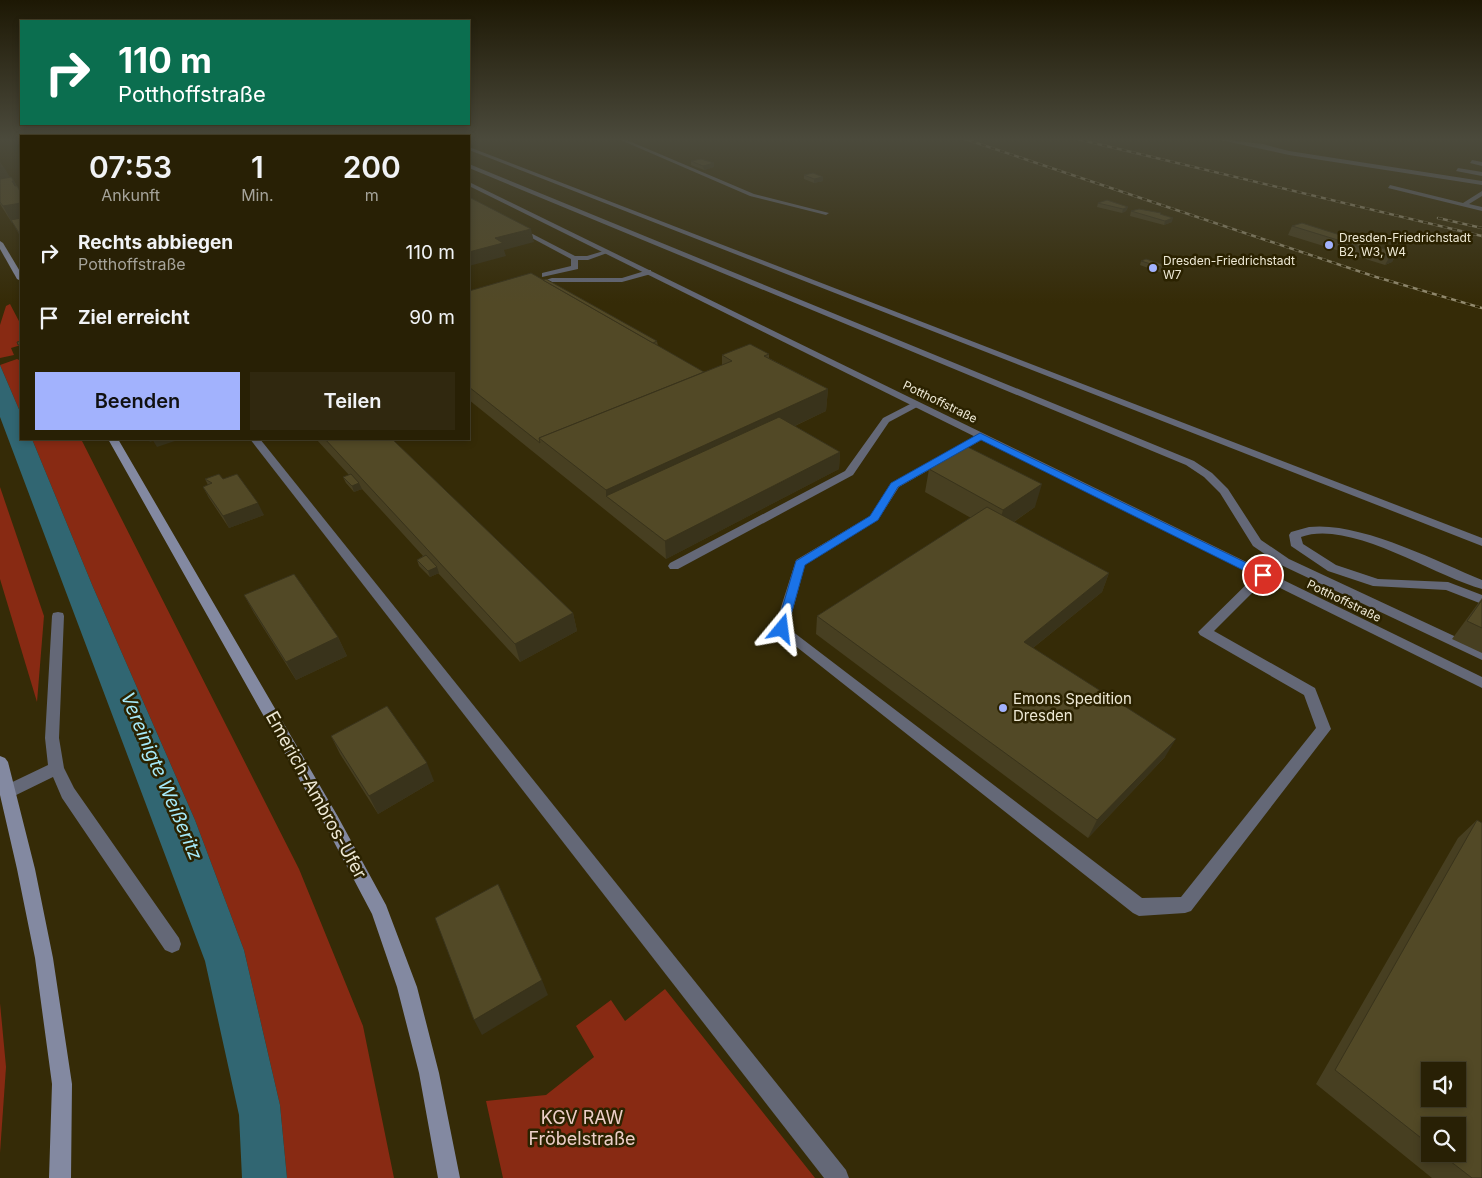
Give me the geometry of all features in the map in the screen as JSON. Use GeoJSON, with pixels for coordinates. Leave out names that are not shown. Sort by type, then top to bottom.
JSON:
{"type":"FeatureCollection","features":[{"type":"Feature","properties":{"kind":"main road"},"geometry":{"type":"LineString","coordinates":[[0,243],[20,277]]}},
{"type":"Feature","properties":{"kind":"main road","name":"Emerich-Ambros-Ufer"},"geometry":{"type":"LineString","coordinates":[[114,440],[332,820],[380,911],[412,1006],[429,1073],[449,1178]]}},
{"type":"Feature","properties":{"kind":"main road"},"geometry":{"type":"LineString","coordinates":[[0,762],[44,958],[62,1084],[60,1178]]}},
{"type":"Feature","properties":{"kind":"street","name":"Potthoffstraße"},"geometry":{"type":"LineString","coordinates":[[487,193],[1482,683]]}},
{"type":"Feature","properties":{"kind":"street"},"geometry":{"type":"LineString","coordinates":[[534,193],[1190,463],[1208,475],[1224,492],[1257,543],[1284,562],[1482,655]]}},
{"type":"Feature","properties":{"kind":"street"},"geometry":{"type":"LineString","coordinates":[[585,193],[1482,542]]}},
{"type":"Feature","properties":{"kind":"street"},"geometry":{"type":"LineString","coordinates":[[747,193],[826,214]]}},
{"type":"Feature","properties":{"kind":"street"},"geometry":{"type":"LineString","coordinates":[[1411,193],[1482,209]]}},
{"type":"Feature","properties":{"kind":"street"},"geometry":{"type":"LineString","coordinates":[[1463,205],[1482,193]]}},
{"type":"Feature","properties":{"kind":"street"},"geometry":{"type":"LineString","coordinates":[[512,225],[574,258],[588,258],[607,252]]}},
{"type":"Feature","properties":{"kind":"street"},"geometry":{"type":"LineString","coordinates":[[574,258],[574,267],[524,285],[552,280],[622,280],[648,272]]}},
{"type":"Feature","properties":{"kind":"street"},"geometry":{"type":"LineString","coordinates":[[674,566],[849,473],[886,420],[916,404]]}},
{"type":"Feature","properties":{"kind":"street"},"geometry":{"type":"LineString","coordinates":[[980,436],[895,485],[874,518],[800,563],[782,629],[1139,907],[1185,905],[1324,729],[1310,692],[1205,632],[1263,575]]}},
{"type":"Feature","properties":{"kind":"street"},"geometry":{"type":"LineString","coordinates":[[256,440],[838,1178]]}},
{"type":"Feature","properties":{"kind":"street"},"geometry":{"type":"LineString","coordinates":[[1482,585],[1381,544],[1338,532],[1313,530],[1295,535],[1297,546],[1332,568],[1377,583],[1448,586],[1482,600]]}},
{"type":"Feature","properties":{"kind":"street"},"geometry":{"type":"LineString","coordinates":[[58,616],[52,738],[56,768],[68,793],[172,944]]}},
{"type":"Feature","properties":{"kind":"street"},"geometry":{"type":"LineString","coordinates":[[8,792],[56,768]]}},
{"type":"Feature","properties":{"kind":"green space"},"geometry":{"type":"Polygon","coordinates":[[[10,304],[20,323],[20,345],[11,348],[14,355],[0,358],[0,325],[6,306],[10,304]]]}},
{"type":"Feature","properties":{"kind":"green space"},"geometry":{"type":"Polygon","coordinates":[[[17,359],[20,360],[20,412],[0,365],[17,359]]]}},
{"type":"Feature","properties":{"kind":"green space"},"geometry":{"type":"Polygon","coordinates":[[[32,440],[82,440],[299,869],[363,1026],[394,1178],[287,1178],[280,1105],[244,950],[195,820],[93,587],[32,440]]]}},
{"type":"Feature","properties":{"kind":"green space"},"geometry":{"type":"Polygon","coordinates":[[[0,487],[44,616],[37,702],[0,579],[0,487]]]}},
{"type":"Feature","properties":{"kind":"green space","name":"KGV RAW Fröbelstraße"},"geometry":{"type":"Polygon","coordinates":[[[665,989],[815,1178],[503,1178],[486,1101],[546,1095],[594,1057],[576,1026],[611,1000],[625,1021],[665,989]]]}},
{"type":"Feature","properties":{"kind":"green space"},"geometry":{"type":"Polygon","coordinates":[[[0,1003],[6,1067],[0,1153],[0,1003]]]}},
{"type":"Feature","properties":{"kind":"water","name":"Vereinigte Weißeritz"},"geometry":{"type":"Polygon","coordinates":[[[0,365],[20,412],[20,440],[32,440],[93,587],[195,820],[244,950],[280,1105],[287,1178],[242,1178],[239,1115],[205,961],[0,417],[0,365]]]}},
{"type":"Feature","properties":{"kind":"building"},"geometry":{"type":"Polygon","coordinates":[[[0,193],[20,193],[20,203],[3,206],[0,202],[0,193]]]}},
{"type":"Feature","properties":{"kind":"building"},"geometry":{"type":"Polygon","coordinates":[[[470,198],[531,229],[495,238],[503,243],[470,252],[470,198]]]}},
{"type":"Feature","properties":{"kind":"building"},"geometry":{"type":"Polygon","coordinates":[[[1107,200],[1128,207],[1123,209],[1098,203],[1107,200]]]}},
{"type":"Feature","properties":{"kind":"building"},"geometry":{"type":"Polygon","coordinates":[[[1139,209],[1161,213],[1173,218],[1165,221],[1131,211],[1139,209]]]}},
{"type":"Feature","properties":{"kind":"building"},"geometry":{"type":"Polygon","coordinates":[[[20,218],[20,234],[11,220],[20,218]]]}},
{"type":"Feature","properties":{"kind":"building"},"geometry":{"type":"Polygon","coordinates":[[[1302,223],[1397,253],[1390,256],[1292,226],[1302,223]]]}},
{"type":"Feature","properties":{"kind":"building"},"geometry":{"type":"Polygon","coordinates":[[[1146,259],[1168,266],[1164,268],[1141,261],[1146,259]]]}},
{"type":"Feature","properties":{"kind":"building"},"geometry":{"type":"Polygon","coordinates":[[[531,273],[704,372],[539,438],[540,443],[470,388],[470,291],[531,273]]]}},
{"type":"Feature","properties":{"kind":"building"},"geometry":{"type":"Polygon","coordinates":[[[546,279],[657,341],[653,343],[543,280],[546,279]]]}},
{"type":"Feature","properties":{"kind":"building"},"geometry":{"type":"Polygon","coordinates":[[[750,344],[769,354],[764,356],[828,389],[606,490],[539,438],[732,361],[722,355],[750,344]]]}},
{"type":"Feature","properties":{"kind":"building"},"geometry":{"type":"Polygon","coordinates":[[[779,417],[840,452],[665,541],[606,496],[779,417]]]}},
{"type":"Feature","properties":{"kind":"building"},"geometry":{"type":"Polygon","coordinates":[[[326,440],[393,440],[573,613],[515,644],[326,440]]]}},
{"type":"Feature","properties":{"kind":"building"},"geometry":{"type":"Polygon","coordinates":[[[968,447],[1042,484],[1003,510],[929,469],[968,447]]]}},
{"type":"Feature","properties":{"kind":"building"},"geometry":{"type":"Polygon","coordinates":[[[219,474],[223,479],[237,474],[258,503],[223,516],[203,487],[212,483],[205,479],[219,474]]]}},
{"type":"Feature","properties":{"kind":"building"},"geometry":{"type":"Polygon","coordinates":[[[351,474],[359,483],[352,486],[343,477],[351,474]]]}},
{"type":"Feature","properties":{"kind":"building","name":"Emons Spedition Dresden"},"geometry":{"type":"Polygon","coordinates":[[[987,507],[1109,573],[1024,642],[1176,739],[1097,820],[817,616],[987,507]]]}},
{"type":"Feature","properties":{"kind":"building"},"geometry":{"type":"Polygon","coordinates":[[[426,555],[437,567],[428,571],[417,560],[426,555]]]}},
{"type":"Feature","properties":{"kind":"building"},"geometry":{"type":"Polygon","coordinates":[[[294,574],[338,637],[286,662],[244,595],[294,574]]]}},
{"type":"Feature","properties":{"kind":"building"},"geometry":{"type":"Polygon","coordinates":[[[1482,600],[1482,628],[1467,621],[1482,600]]]}},
{"type":"Feature","properties":{"kind":"building"},"geometry":{"type":"Polygon","coordinates":[[[387,706],[427,763],[369,796],[331,736],[387,706]]]}},
{"type":"Feature","properties":{"kind":"building"},"geometry":{"type":"Polygon","coordinates":[[[1477,820],[1482,823],[1482,1178],[1472,1178],[1451,1162],[1466,1162],[1466,1117],[1421,1117],[1421,1138],[1335,1070],[1477,820]]]}},
{"type":"Feature","properties":{"kind":"building"},"geometry":{"type":"Polygon","coordinates":[[[498,884],[542,980],[474,1020],[435,918],[498,884]]]}},
{"type":"Feature","properties":{"kind":"railway"},"geometry":{"type":"LineString","coordinates":[[1126,193],[1376,277],[1482,308]]}},
{"type":"Feature","properties":{"kind":"railway"},"geometry":{"type":"LineString","coordinates":[[1302,193],[1482,236]]}},
{"type":"Feature","properties":{"kind":"railway"},"geometry":{"type":"LineString","coordinates":[[1438,218],[1482,228]]}},
{"type":"Feature","properties":{"kind":"place","name":"Dresden-Friedrichstadt B2, W3, W4"},"geometry":{"type":"Point","coordinates":[1329,245]}},
{"type":"Feature","properties":{"kind":"place","name":"Dresden-Friedrichstadt W7"},"geometry":{"type":"Point","coordinates":[1153,268]}},
{"type":"Feature","properties":{"kind":"place","name":"Emons Spedition Dresden"},"geometry":{"type":"Point","coordinates":[1003,708]}},
{"type":"Feature","properties":{"kind":"route"},"geometry":{"type":"LineString","coordinates":[[782,629],[800,563],[874,518],[895,485],[980,436],[1263,575]]}}]}
